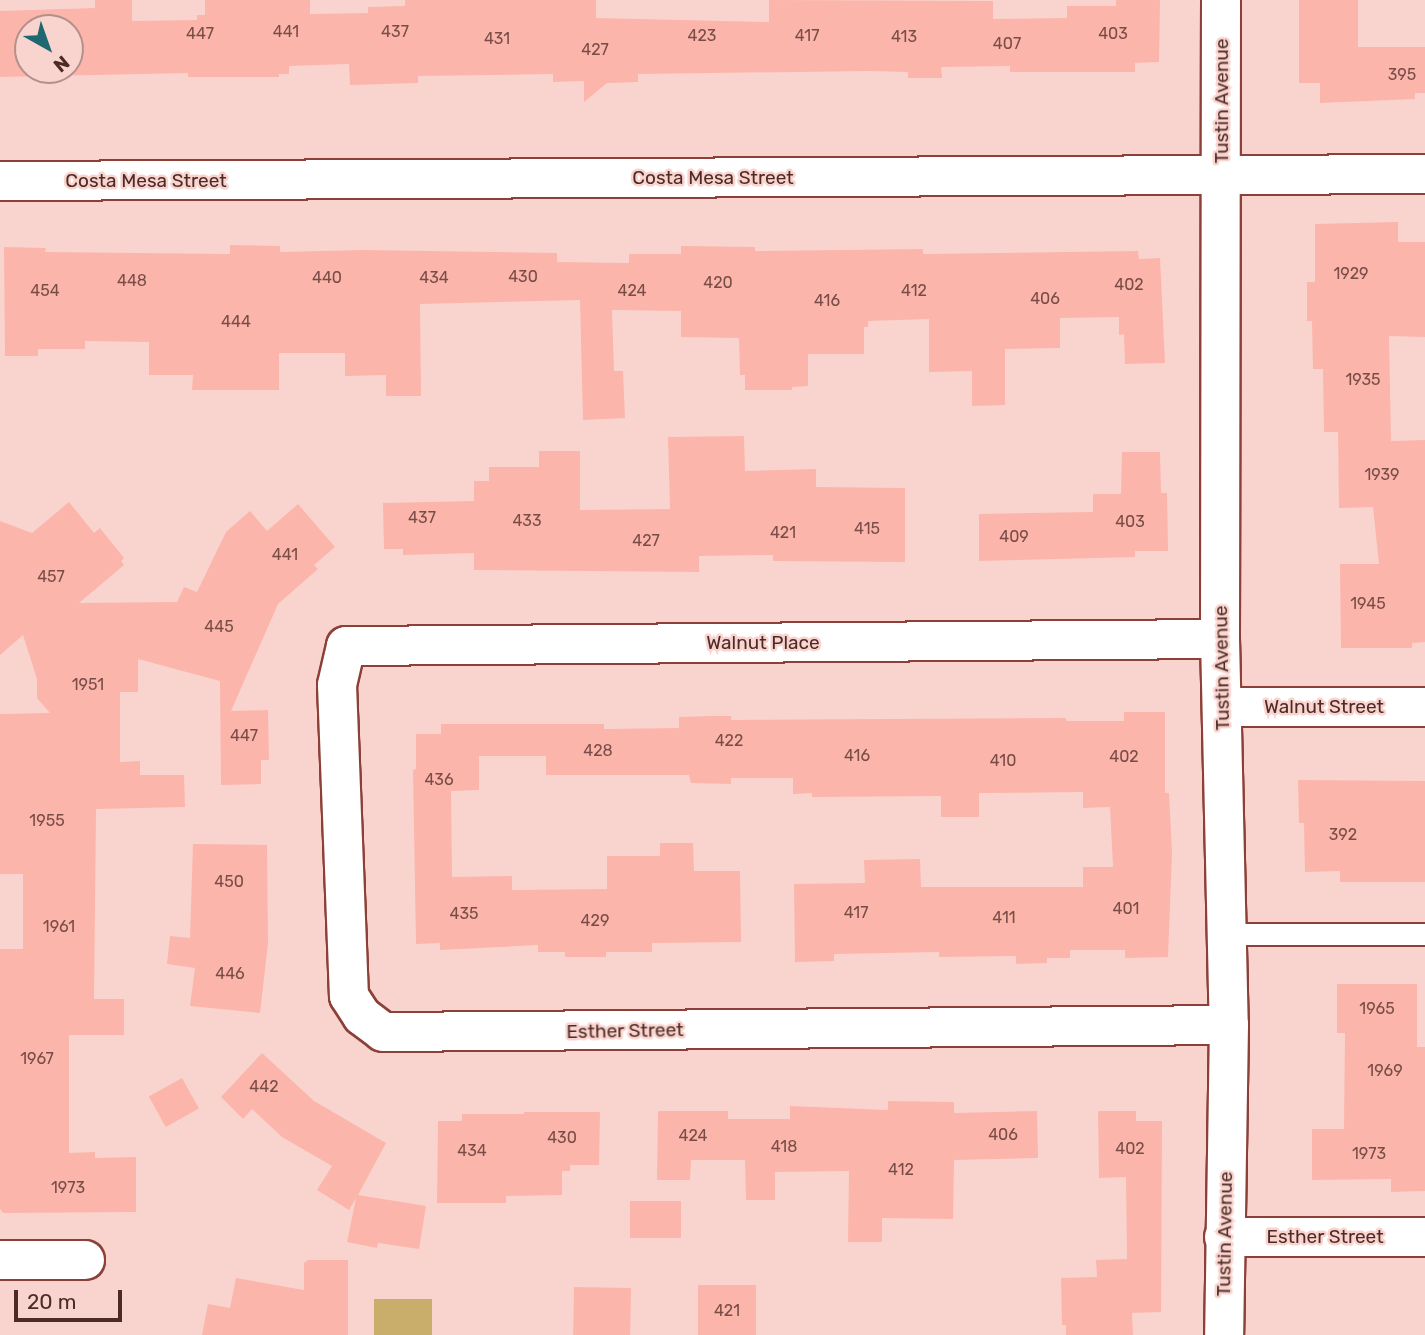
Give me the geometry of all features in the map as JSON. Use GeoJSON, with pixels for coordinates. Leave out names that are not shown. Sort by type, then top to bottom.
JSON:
{"type":"FeatureCollection","features":[{"type":"Feature","properties":{"kind":"street","name":"Tustin Avenue"},"geometry":{"type":"LineString","coordinates":[[1221,0],[1220,639],[1229,1025],[1224,1335]]}},
{"type":"Feature","properties":{"kind":"street","name":"Costa Mesa Street"},"geometry":{"type":"LineString","coordinates":[[0,181],[1425,174]]}},
{"type":"Feature","properties":{"kind":"street","name":"Walnut Place"},"geometry":{"type":"LineString","coordinates":[[337,685],[345,646],[1220,639]]}},
{"type":"Feature","properties":{"kind":"street","name":"Esther Street"},"geometry":{"type":"LineString","coordinates":[[337,685],[349,996],[362,1016],[383,1032],[1229,1025]]}},
{"type":"Feature","properties":{"kind":"street","name":"Walnut Street"},"geometry":{"type":"LineString","coordinates":[[1223,707],[1425,707]]}},
{"type":"Feature","properties":{"kind":"street","name":"Esther Street"},"geometry":{"type":"LineString","coordinates":[[1224,1237],[1425,1237]]}},
{"type":"Feature","properties":{"kind":"street"},"geometry":{"type":"LineString","coordinates":[[0,1259],[85,1260]]}},
{"type":"Feature","properties":{"kind":"lane"},"geometry":{"type":"LineString","coordinates":[[1228,934],[1425,934]]}},
{"type":"Feature","properties":{"kind":"shaded area"},"geometry":{"type":"Polygon","coordinates":[[[374,1299],[432,1299],[432,1335],[374,1335],[374,1299]]]}},
{"type":"Feature","properties":{"kind":"building"},"geometry":{"type":"Polygon","coordinates":[[[95,0],[132,0],[132,21],[197,20],[197,15],[205,15],[205,0],[310,0],[310,14],[368,13],[368,7],[405,6],[405,0],[596,0],[596,18],[769,22],[769,0],[993,1],[993,19],[1067,18],[1067,6],[1116,6],[1116,0],[1160,0],[1159,62],[1135,63],[1135,72],[1010,72],[1010,66],[941,67],[942,78],[908,78],[908,72],[869,71],[638,74],[638,82],[607,83],[584,102],[584,81],[553,82],[553,74],[418,76],[418,83],[350,85],[349,64],[289,66],[289,74],[279,74],[279,77],[188,77],[188,73],[84,75],[84,14],[14,14],[14,77],[0,77],[0,11],[95,8],[95,0]]]}},
{"type":"Feature","properties":{"kind":"building"},"geometry":{"type":"Polygon","coordinates":[[[1299,0],[1358,0],[1358,47],[1425,47],[1425,93],[1415,93],[1415,99],[1320,103],[1320,83],[1299,83],[1299,0]]]}},
{"type":"Feature","properties":{"kind":"building"},"geometry":{"type":"Polygon","coordinates":[[[1398,222],[1398,242],[1425,242],[1425,337],[1389,336],[1391,441],[1425,440],[1425,642],[1412,643],[1412,648],[1341,648],[1340,564],[1379,564],[1373,507],[1339,508],[1338,432],[1324,432],[1323,369],[1313,369],[1312,321],[1307,321],[1307,282],[1315,282],[1315,224],[1398,222]]]}},
{"type":"Feature","properties":{"kind":"building"},"geometry":{"type":"Polygon","coordinates":[[[230,245],[280,246],[280,252],[363,250],[557,253],[557,262],[629,263],[629,254],[681,254],[681,246],[755,247],[755,251],[923,249],[923,254],[1138,251],[1139,259],[1160,258],[1165,363],[1125,364],[1124,334],[1119,335],[1119,317],[1060,318],[1060,348],[1005,349],[1005,405],[972,406],[972,371],[929,372],[929,319],[868,321],[868,327],[864,327],[864,354],[808,354],[808,386],[792,387],[792,390],[745,390],[745,375],[740,375],[739,338],[681,337],[681,311],[612,310],[614,371],[623,371],[625,418],[583,420],[580,300],[420,304],[421,396],[386,396],[386,375],[345,376],[345,353],[279,353],[279,390],[192,390],[193,375],[149,375],[149,342],[85,341],[85,349],[38,349],[38,356],[5,356],[4,247],[46,248],[45,252],[230,254],[230,245]]]}},
{"type":"Feature","properties":{"kind":"building"},"geometry":{"type":"Polygon","coordinates":[[[744,436],[745,471],[816,469],[816,487],[905,488],[905,562],[773,561],[773,555],[699,556],[699,572],[474,570],[474,553],[403,555],[403,549],[384,549],[383,503],[474,501],[474,481],[489,481],[489,467],[539,467],[539,451],[580,451],[580,510],[670,509],[668,437],[744,436]]]}},
{"type":"Feature","properties":{"kind":"building"},"geometry":{"type":"Polygon","coordinates":[[[1122,452],[1160,452],[1161,493],[1167,493],[1168,551],[1135,551],[1135,557],[979,561],[979,514],[1093,512],[1093,494],[1121,494],[1122,452]]]}},
{"type":"Feature","properties":{"kind":"building"},"geometry":{"type":"Polygon","coordinates":[[[69,502],[94,533],[100,528],[124,558],[121,561],[124,565],[79,603],[177,602],[184,587],[197,592],[226,532],[250,511],[267,531],[298,504],[335,547],[314,565],[318,569],[278,604],[231,711],[268,710],[269,760],[261,760],[261,784],[221,785],[220,681],[138,659],[138,692],[120,692],[120,762],[140,761],[140,775],[184,775],[185,807],[96,809],[94,999],[124,999],[124,1035],[69,1035],[69,1153],[95,1152],[95,1158],[136,1157],[136,1212],[3,1213],[0,1209],[0,949],[23,949],[23,874],[0,874],[0,714],[50,713],[37,698],[37,679],[23,635],[0,655],[0,521],[32,533],[69,502]]]}},
{"type":"Feature","properties":{"kind":"building"},"geometry":{"type":"Polygon","coordinates":[[[1124,712],[1165,712],[1165,793],[1169,793],[1172,852],[1168,957],[1125,958],[1125,950],[1070,950],[1070,958],[1047,958],[1047,963],[1016,964],[1016,956],[939,957],[939,952],[834,954],[834,961],[795,962],[794,884],[865,883],[864,860],[920,859],[921,887],[1083,887],[1083,867],[1113,867],[1110,807],[1083,808],[1083,792],[979,793],[979,817],[941,817],[941,796],[812,797],[812,793],[793,794],[793,778],[731,778],[731,784],[691,783],[689,775],[546,775],[546,756],[479,756],[479,790],[451,791],[452,877],[512,876],[512,890],[607,889],[607,856],[660,856],[660,843],[693,843],[694,871],[740,871],[741,942],[652,943],[652,952],[606,952],[606,957],[565,957],[565,952],[538,952],[538,945],[440,950],[440,943],[416,944],[413,770],[416,769],[416,734],[441,734],[441,724],[604,724],[604,729],[679,728],[679,717],[710,716],[731,716],[731,720],[1066,718],[1066,721],[1124,721],[1124,712]]]}},
{"type":"Feature","properties":{"kind":"building"},"geometry":{"type":"Polygon","coordinates":[[[1298,780],[1425,781],[1425,882],[1340,882],[1340,871],[1305,872],[1304,823],[1299,823],[1298,780]]]}},
{"type":"Feature","properties":{"kind":"building"},"geometry":{"type":"Polygon","coordinates":[[[193,844],[267,845],[268,943],[260,1013],[190,1006],[195,968],[167,964],[170,936],[190,938],[193,844]]]}},
{"type":"Feature","properties":{"kind":"building"},"geometry":{"type":"Polygon","coordinates":[[[1337,984],[1417,984],[1417,1047],[1425,1047],[1425,1191],[1391,1192],[1391,1179],[1312,1180],[1312,1129],[1344,1129],[1345,1033],[1337,1033],[1337,984]]]}},
{"type":"Feature","properties":{"kind":"building"},"geometry":{"type":"Polygon","coordinates":[[[262,1053],[314,1101],[386,1143],[358,1195],[426,1206],[419,1249],[378,1243],[377,1248],[347,1242],[356,1198],[349,1210],[317,1190],[332,1166],[282,1137],[252,1109],[243,1119],[221,1097],[262,1053]]]}},
{"type":"Feature","properties":{"kind":"building"},"geometry":{"type":"Polygon","coordinates":[[[182,1078],[199,1109],[166,1127],[149,1096],[182,1078]]]}},
{"type":"Feature","properties":{"kind":"building"},"geometry":{"type":"Polygon","coordinates":[[[888,1101],[954,1102],[954,1113],[1037,1111],[1038,1158],[954,1160],[953,1219],[882,1218],[882,1242],[848,1242],[849,1171],[775,1172],[775,1200],[746,1200],[745,1160],[691,1160],[690,1180],[657,1180],[658,1111],[728,1111],[728,1119],[790,1119],[790,1106],[888,1110],[888,1101]]]}},
{"type":"Feature","properties":{"kind":"building"},"geometry":{"type":"Polygon","coordinates":[[[1098,1111],[1136,1111],[1136,1121],[1162,1121],[1161,1312],[1132,1313],[1133,1335],[1066,1335],[1066,1325],[1062,1325],[1061,1278],[1097,1277],[1096,1260],[1127,1259],[1126,1177],[1099,1178],[1098,1111]]]}},
{"type":"Feature","properties":{"kind":"building"},"geometry":{"type":"Polygon","coordinates":[[[600,1112],[599,1165],[570,1165],[570,1171],[562,1171],[562,1195],[506,1196],[506,1203],[437,1203],[438,1121],[462,1121],[462,1114],[600,1112]]]}},
{"type":"Feature","properties":{"kind":"building"},"geometry":{"type":"Polygon","coordinates":[[[630,1201],[681,1201],[681,1238],[630,1238],[630,1201]]]}},
{"type":"Feature","properties":{"kind":"building"},"geometry":{"type":"Polygon","coordinates":[[[308,1260],[348,1260],[348,1335],[202,1335],[208,1304],[230,1308],[236,1278],[304,1290],[304,1263],[308,1260]]]}},
{"type":"Feature","properties":{"kind":"building"},"geometry":{"type":"Polygon","coordinates":[[[698,1285],[756,1285],[756,1335],[698,1335],[698,1285]]]}},
{"type":"Feature","properties":{"kind":"building"},"geometry":{"type":"Polygon","coordinates":[[[574,1287],[631,1288],[630,1335],[573,1335],[574,1287]]]}}]}
